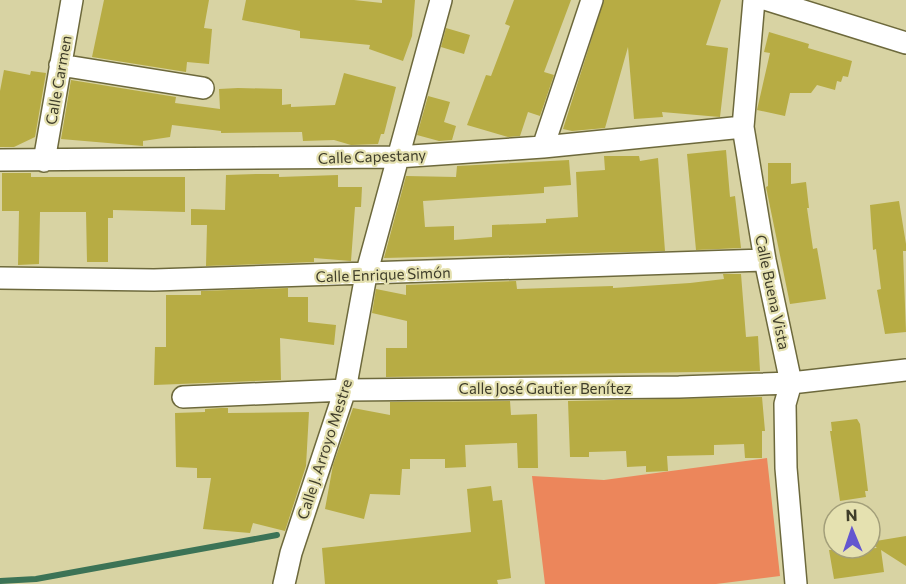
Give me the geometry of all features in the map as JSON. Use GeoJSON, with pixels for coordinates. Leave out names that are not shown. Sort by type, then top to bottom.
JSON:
{"type":"FeatureCollection","features":[{"type":"Feature","properties":{"kind":"street","name":"Calle Carmen"},"geometry":{"type":"LineString","coordinates":[[44,161],[72,0]]}},
{"type":"Feature","properties":{"kind":"street","name":"Calle J. Arroyo Mestre"},"geometry":{"type":"LineString","coordinates":[[284,584],[291,553],[345,390],[366,275],[441,0]]}},
{"type":"Feature","properties":{"kind":"street"},"geometry":{"type":"LineString","coordinates":[[543,147],[592,0]]}},
{"type":"Feature","properties":{"kind":"street","name":"Calle Buena Vista"},"geometry":{"type":"LineString","coordinates":[[754,0],[743,127],[765,260],[791,383],[785,404],[785,447],[796,584]]}},
{"type":"Feature","properties":{"kind":"street"},"geometry":{"type":"LineString","coordinates":[[768,0],[906,43]]}},
{"type":"Feature","properties":{"kind":"street"},"geometry":{"type":"LineString","coordinates":[[60,65],[203,88]]}},
{"type":"Feature","properties":{"kind":"street","name":"Calle Capestany"},"geometry":{"type":"LineString","coordinates":[[0,160],[397,157],[543,147],[743,127]]}},
{"type":"Feature","properties":{"kind":"street","name":"Calle Enrique Simón"},"geometry":{"type":"LineString","coordinates":[[0,278],[154,280],[366,275],[765,260]]}},
{"type":"Feature","properties":{"kind":"street","name":"Calle José Gautier Benítez"},"geometry":{"type":"LineString","coordinates":[[183,397],[345,390],[679,387],[791,383],[906,370]]}},
{"type":"Feature","properties":{"kind":"shaded area"},"geometry":{"type":"Polygon","coordinates":[[[767,458],[780,576],[716,584],[545,584],[532,476],[604,480],[767,458]]]}},
{"type":"Feature","properties":{"kind":"building"},"geometry":{"type":"Polygon","coordinates":[[[104,0],[209,0],[204,28],[212,29],[209,64],[187,62],[186,72],[92,57],[104,0]]]}},
{"type":"Feature","properties":{"kind":"building"},"geometry":{"type":"Polygon","coordinates":[[[246,0],[354,0],[382,3],[382,0],[415,0],[412,36],[403,61],[369,49],[370,45],[300,38],[300,31],[242,20],[246,0]]]}},
{"type":"Feature","properties":{"kind":"building"},"geometry":{"type":"Polygon","coordinates":[[[514,0],[571,0],[544,72],[554,75],[540,116],[528,112],[520,136],[508,137],[467,125],[486,75],[491,76],[510,26],[505,24],[514,0]]]}},
{"type":"Feature","properties":{"kind":"building"},"geometry":{"type":"Polygon","coordinates":[[[604,0],[721,0],[706,45],[728,48],[720,117],[662,112],[663,117],[634,119],[628,47],[605,128],[572,131],[563,129],[604,0]]]}},
{"type":"Feature","properties":{"kind":"building"},"geometry":{"type":"Polygon","coordinates":[[[446,28],[470,35],[464,54],[441,47],[446,28]]]}},
{"type":"Feature","properties":{"kind":"building"},"geometry":{"type":"Polygon","coordinates":[[[769,32],[809,44],[808,48],[852,61],[848,77],[843,76],[841,82],[837,81],[835,90],[817,85],[811,93],[790,93],[785,116],[757,110],[770,53],[764,52],[769,32]]]}},
{"type":"Feature","properties":{"kind":"building"},"geometry":{"type":"Polygon","coordinates":[[[4,70],[30,75],[31,71],[46,73],[35,137],[14,147],[0,147],[0,91],[4,70]]]}},
{"type":"Feature","properties":{"kind":"building"},"geometry":{"type":"Polygon","coordinates":[[[344,73],[396,87],[384,134],[381,134],[378,144],[351,145],[334,140],[303,141],[302,132],[221,133],[221,131],[172,125],[170,137],[143,141],[143,146],[61,139],[71,80],[176,97],[175,103],[220,109],[219,89],[238,88],[282,89],[282,105],[291,104],[291,107],[335,105],[344,73]]]}},
{"type":"Feature","properties":{"kind":"building"},"geometry":{"type":"Polygon","coordinates":[[[428,96],[450,102],[444,122],[456,126],[452,140],[439,141],[417,135],[428,96]]]}},
{"type":"Feature","properties":{"kind":"building"},"geometry":{"type":"Polygon","coordinates":[[[726,150],[730,197],[735,196],[741,248],[696,250],[687,154],[726,150]]]}},
{"type":"Feature","properties":{"kind":"building"},"geometry":{"type":"Polygon","coordinates":[[[604,156],[639,156],[640,161],[658,158],[665,251],[384,258],[406,176],[456,177],[457,166],[569,160],[571,185],[544,187],[544,193],[423,201],[425,227],[454,226],[454,240],[492,237],[492,225],[546,223],[546,219],[578,217],[576,172],[605,170],[604,156]]]}},
{"type":"Feature","properties":{"kind":"building"},"geometry":{"type":"Polygon","coordinates":[[[768,163],[791,163],[791,184],[806,182],[813,249],[817,248],[826,299],[790,304],[766,187],[768,186],[768,163]]]}},
{"type":"Feature","properties":{"kind":"building"},"geometry":{"type":"Polygon","coordinates":[[[2,173],[31,173],[31,177],[185,177],[185,212],[113,210],[113,218],[108,218],[108,262],[87,262],[86,212],[40,212],[39,264],[18,265],[19,211],[2,211],[2,173]]]}},
{"type":"Feature","properties":{"kind":"building"},"geometry":{"type":"Polygon","coordinates":[[[279,174],[279,177],[338,175],[338,187],[362,187],[361,207],[355,207],[351,261],[314,258],[314,262],[206,266],[207,225],[191,225],[191,209],[225,210],[226,175],[279,174]]]}},
{"type":"Feature","properties":{"kind":"building"},"geometry":{"type":"Polygon","coordinates":[[[899,201],[906,244],[906,251],[903,251],[906,332],[885,334],[877,290],[881,289],[876,249],[873,250],[870,205],[899,201]]]}},
{"type":"Feature","properties":{"kind":"building"},"geometry":{"type":"Polygon","coordinates":[[[723,274],[741,274],[746,337],[758,336],[760,371],[386,377],[386,348],[407,348],[407,321],[372,313],[376,289],[406,295],[406,285],[516,281],[517,289],[613,286],[613,288],[724,279],[723,274]]]}},
{"type":"Feature","properties":{"kind":"building"},"geometry":{"type":"Polygon","coordinates":[[[288,288],[288,297],[308,297],[308,322],[336,325],[334,345],[280,338],[281,380],[154,385],[155,347],[166,347],[166,295],[201,295],[201,291],[288,288]]]}},
{"type":"Feature","properties":{"kind":"building"},"geometry":{"type":"Polygon","coordinates":[[[762,397],[765,431],[762,431],[762,458],[745,458],[744,444],[714,445],[714,455],[667,456],[668,471],[646,472],[646,466],[627,467],[626,451],[589,452],[589,457],[570,457],[568,401],[762,397]]]}},
{"type":"Feature","properties":{"kind":"building"},"geometry":{"type":"Polygon","coordinates":[[[510,401],[511,415],[537,414],[538,468],[518,468],[517,443],[465,445],[466,467],[445,468],[445,459],[410,459],[410,469],[402,469],[400,495],[370,494],[364,519],[325,509],[333,465],[353,408],[390,415],[390,402],[510,401]]]}},
{"type":"Feature","properties":{"kind":"building"},"geometry":{"type":"Polygon","coordinates":[[[228,408],[228,413],[309,412],[306,466],[285,531],[253,523],[250,533],[203,529],[211,478],[197,478],[197,468],[176,467],[175,413],[205,412],[205,409],[228,408]]]}},
{"type":"Feature","properties":{"kind":"building"},"geometry":{"type":"Polygon","coordinates":[[[857,419],[860,424],[868,491],[865,491],[866,497],[840,500],[830,431],[832,431],[831,422],[857,419]]]}},
{"type":"Feature","properties":{"kind":"building"},"geometry":{"type":"Polygon","coordinates":[[[491,486],[493,501],[502,500],[511,578],[497,580],[498,584],[325,584],[322,548],[471,532],[467,489],[491,486]]]}},
{"type":"Feature","properties":{"kind":"building"},"geometry":{"type":"Polygon","coordinates":[[[906,536],[906,566],[882,551],[882,540],[906,536]]]}},
{"type":"Feature","properties":{"kind":"building"},"geometry":{"type":"Polygon","coordinates":[[[882,557],[884,572],[834,579],[831,560],[882,560],[882,557]]]}},
{"type":"Feature","properties":{"kind":"waterway"},"geometry":{"type":"LineString","coordinates":[[0,581],[36,579],[277,535]]}}]}
